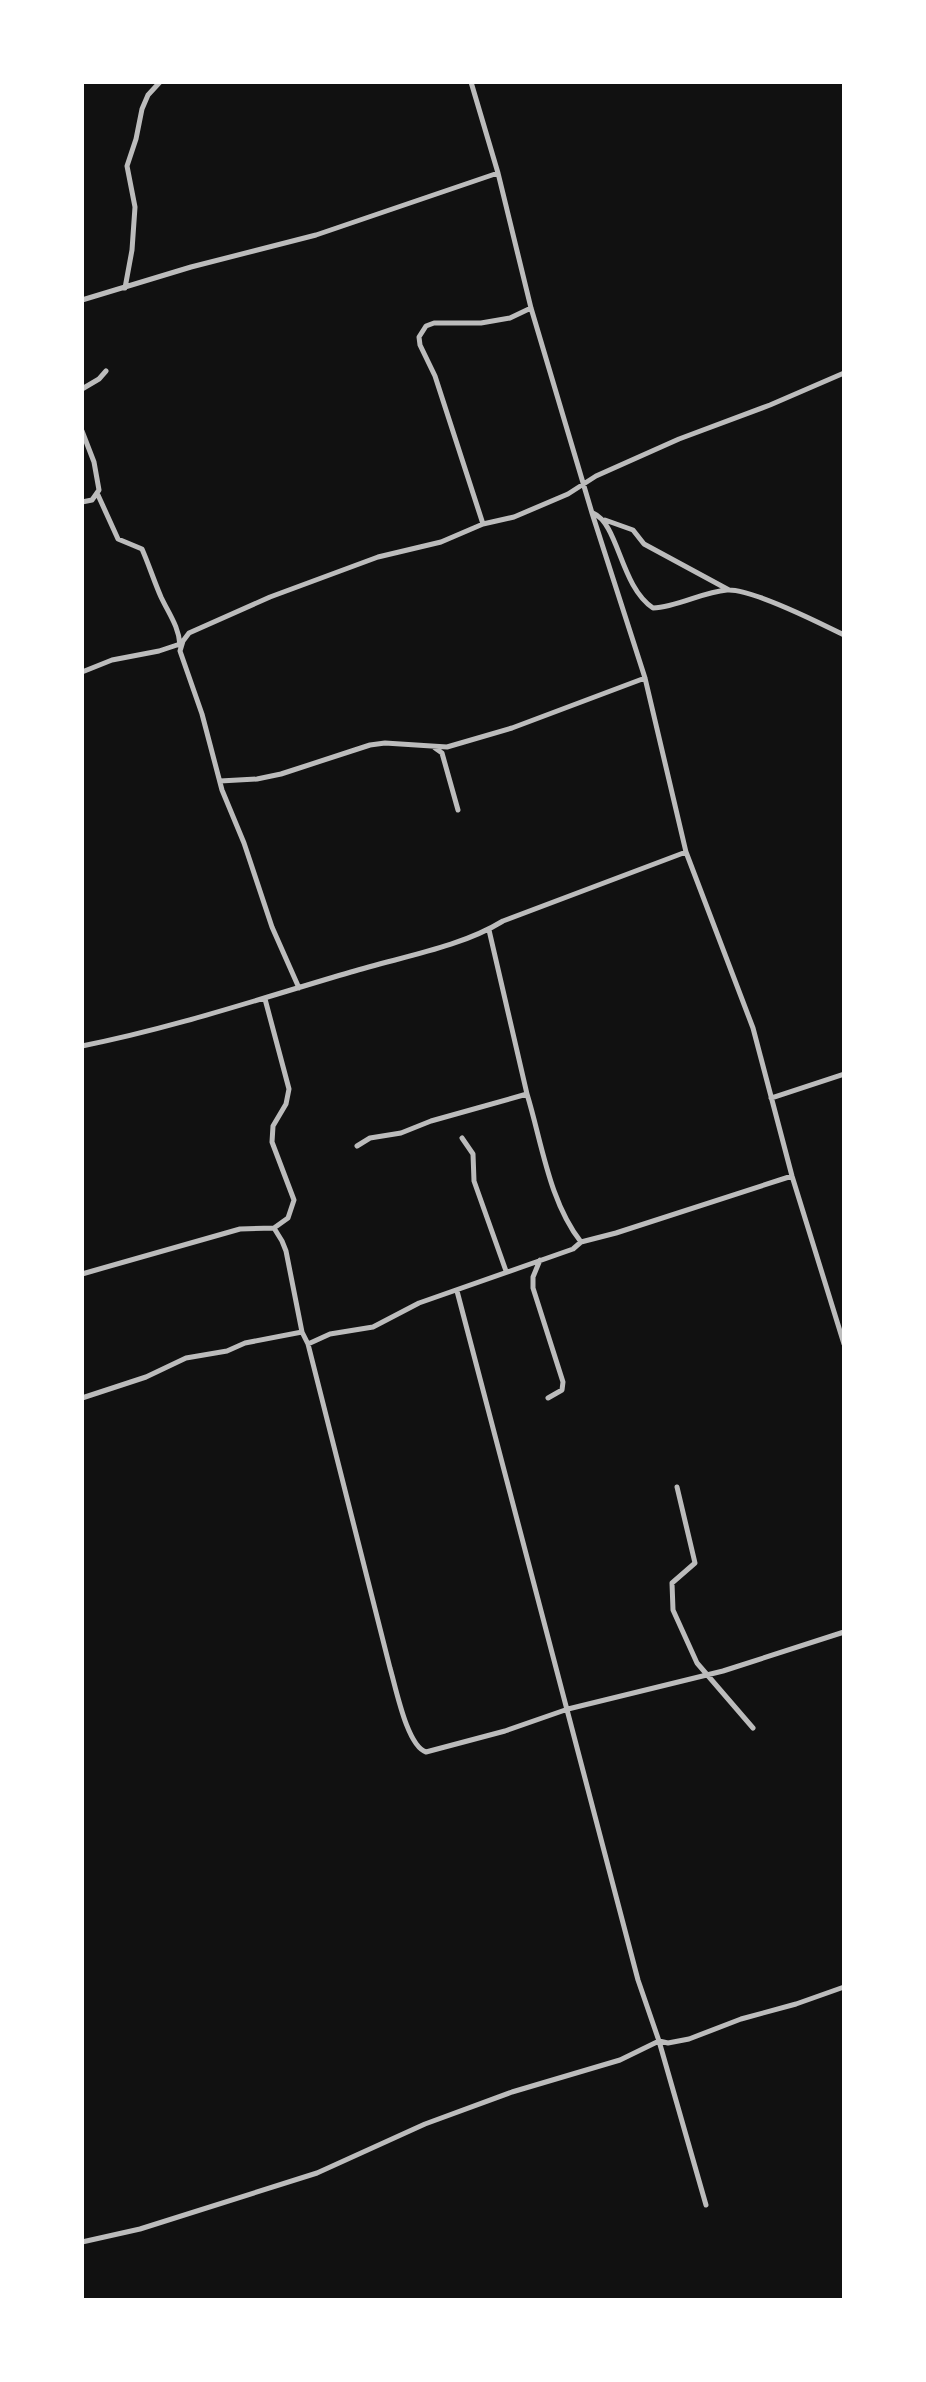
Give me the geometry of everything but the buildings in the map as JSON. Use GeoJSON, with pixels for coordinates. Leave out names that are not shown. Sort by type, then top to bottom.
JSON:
{"type":"FeatureCollection","features":[{"type":"Feature","properties":{"kind":"street"},"geometry":{"type":"LineString","coordinates":[[125,288],[132,250],[135,207],[127,166],[142,109],[148,95],[159,82]]}},
{"type":"Feature","properties":{"kind":"street"},"geometry":{"type":"LineString","coordinates":[[471,82],[498,173],[531,309],[645,678],[686,852],[753,1028],[792,1176],[844,1343]]}},
{"type":"Feature","properties":{"kind":"street"},"geometry":{"type":"LineString","coordinates":[[82,300],[191,267],[316,235],[498,173]]}},
{"type":"Feature","properties":{"kind":"street"},"geometry":{"type":"LineString","coordinates":[[483,524],[435,376],[424,355],[419,337],[421,331],[430,324],[481,323],[510,318],[531,309]]}},
{"type":"Feature","properties":{"kind":"street"},"geometry":{"type":"LineString","coordinates":[[82,389],[99,379],[106,371]]}},
{"type":"Feature","properties":{"kind":"street"},"geometry":{"type":"LineString","coordinates":[[180,651],[189,633],[270,597],[378,557],[441,542],[483,524],[514,517],[568,494],[583,483],[679,439],[770,405],[844,373]]}},
{"type":"Feature","properties":{"kind":"street"},"geometry":{"type":"LineString","coordinates":[[82,430],[94,462],[98,495],[118,539],[142,549],[159,593],[179,631],[180,651],[202,714],[220,781],[244,842],[272,927],[299,988]]}},
{"type":"Feature","properties":{"kind":"street"},"geometry":{"type":"LineString","coordinates":[[82,502],[92,500],[98,495]]}},
{"type":"Feature","properties":{"kind":"street"},"geometry":{"type":"LineString","coordinates":[[592,513],[633,530],[644,544],[729,590],[793,610],[844,635]]}},
{"type":"Feature","properties":{"kind":"street"},"geometry":{"type":"LineString","coordinates":[[605,520],[635,592],[653,608],[666,608],[729,590]]}},
{"type":"Feature","properties":{"kind":"street"},"geometry":{"type":"LineString","coordinates":[[82,672],[112,660],[180,644]]}},
{"type":"Feature","properties":{"kind":"street"},"geometry":{"type":"LineString","coordinates":[[220,781],[257,779],[281,774],[370,745],[385,743],[435,748],[489,736],[645,678]]}},
{"type":"Feature","properties":{"kind":"street"},"geometry":{"type":"LineString","coordinates":[[435,748],[442,753],[458,810]]}},
{"type":"Feature","properties":{"kind":"street"},"geometry":{"type":"LineString","coordinates":[[82,1046],[265,999],[408,957],[489,929],[503,921],[686,852]]}},
{"type":"Feature","properties":{"kind":"street"},"geometry":{"type":"LineString","coordinates":[[489,929],[527,1094],[556,1195],[567,1224],[581,1242]]}},
{"type":"Feature","properties":{"kind":"street"},"geometry":{"type":"LineString","coordinates":[[82,1274],[240,1229],[274,1228],[288,1218],[295,1200],[272,1142],[273,1126],[286,1104],[289,1088],[265,999]]}},
{"type":"Feature","properties":{"kind":"street"},"geometry":{"type":"LineString","coordinates":[[771,1098],[844,1074]]}},
{"type":"Feature","properties":{"kind":"street"},"geometry":{"type":"LineString","coordinates":[[357,1146],[370,1138],[401,1133],[431,1121],[527,1094]]}},
{"type":"Feature","properties":{"kind":"street"},"geometry":{"type":"LineString","coordinates":[[462,1138],[473,1154],[474,1181],[506,1270]]}},
{"type":"Feature","properties":{"kind":"street"},"geometry":{"type":"LineString","coordinates":[[307,1344],[330,1334],[373,1327],[419,1303],[573,1248],[581,1242],[792,1176]]}},
{"type":"Feature","properties":{"kind":"street"},"geometry":{"type":"LineString","coordinates":[[274,1228],[286,1251],[302,1332],[390,1668],[415,1745],[420,1750],[426,1752],[505,1731],[568,1709],[706,1674],[844,1632]]}},
{"type":"Feature","properties":{"kind":"street"},"geometry":{"type":"LineString","coordinates":[[540,1260],[533,1277],[533,1288],[563,1382],[562,1390],[548,1398]]}},
{"type":"Feature","properties":{"kind":"street"},"geometry":{"type":"LineString","coordinates":[[457,1290],[638,1980],[659,2040],[706,2205]]}},
{"type":"Feature","properties":{"kind":"street"},"geometry":{"type":"LineString","coordinates":[[82,1398],[146,1377],[186,1358],[227,1351],[245,1343],[302,1332]]}},
{"type":"Feature","properties":{"kind":"street"},"geometry":{"type":"LineString","coordinates":[[677,1487],[695,1563],[672,1583],[673,1610],[697,1663],[753,1728]]}},
{"type":"Feature","properties":{"kind":"street"},"geometry":{"type":"LineString","coordinates":[[82,2242],[140,2229],[317,2173],[425,2124],[512,2092],[620,2060],[659,2040],[668,2043],[689,2039],[741,2019],[844,1987]]}}]}
